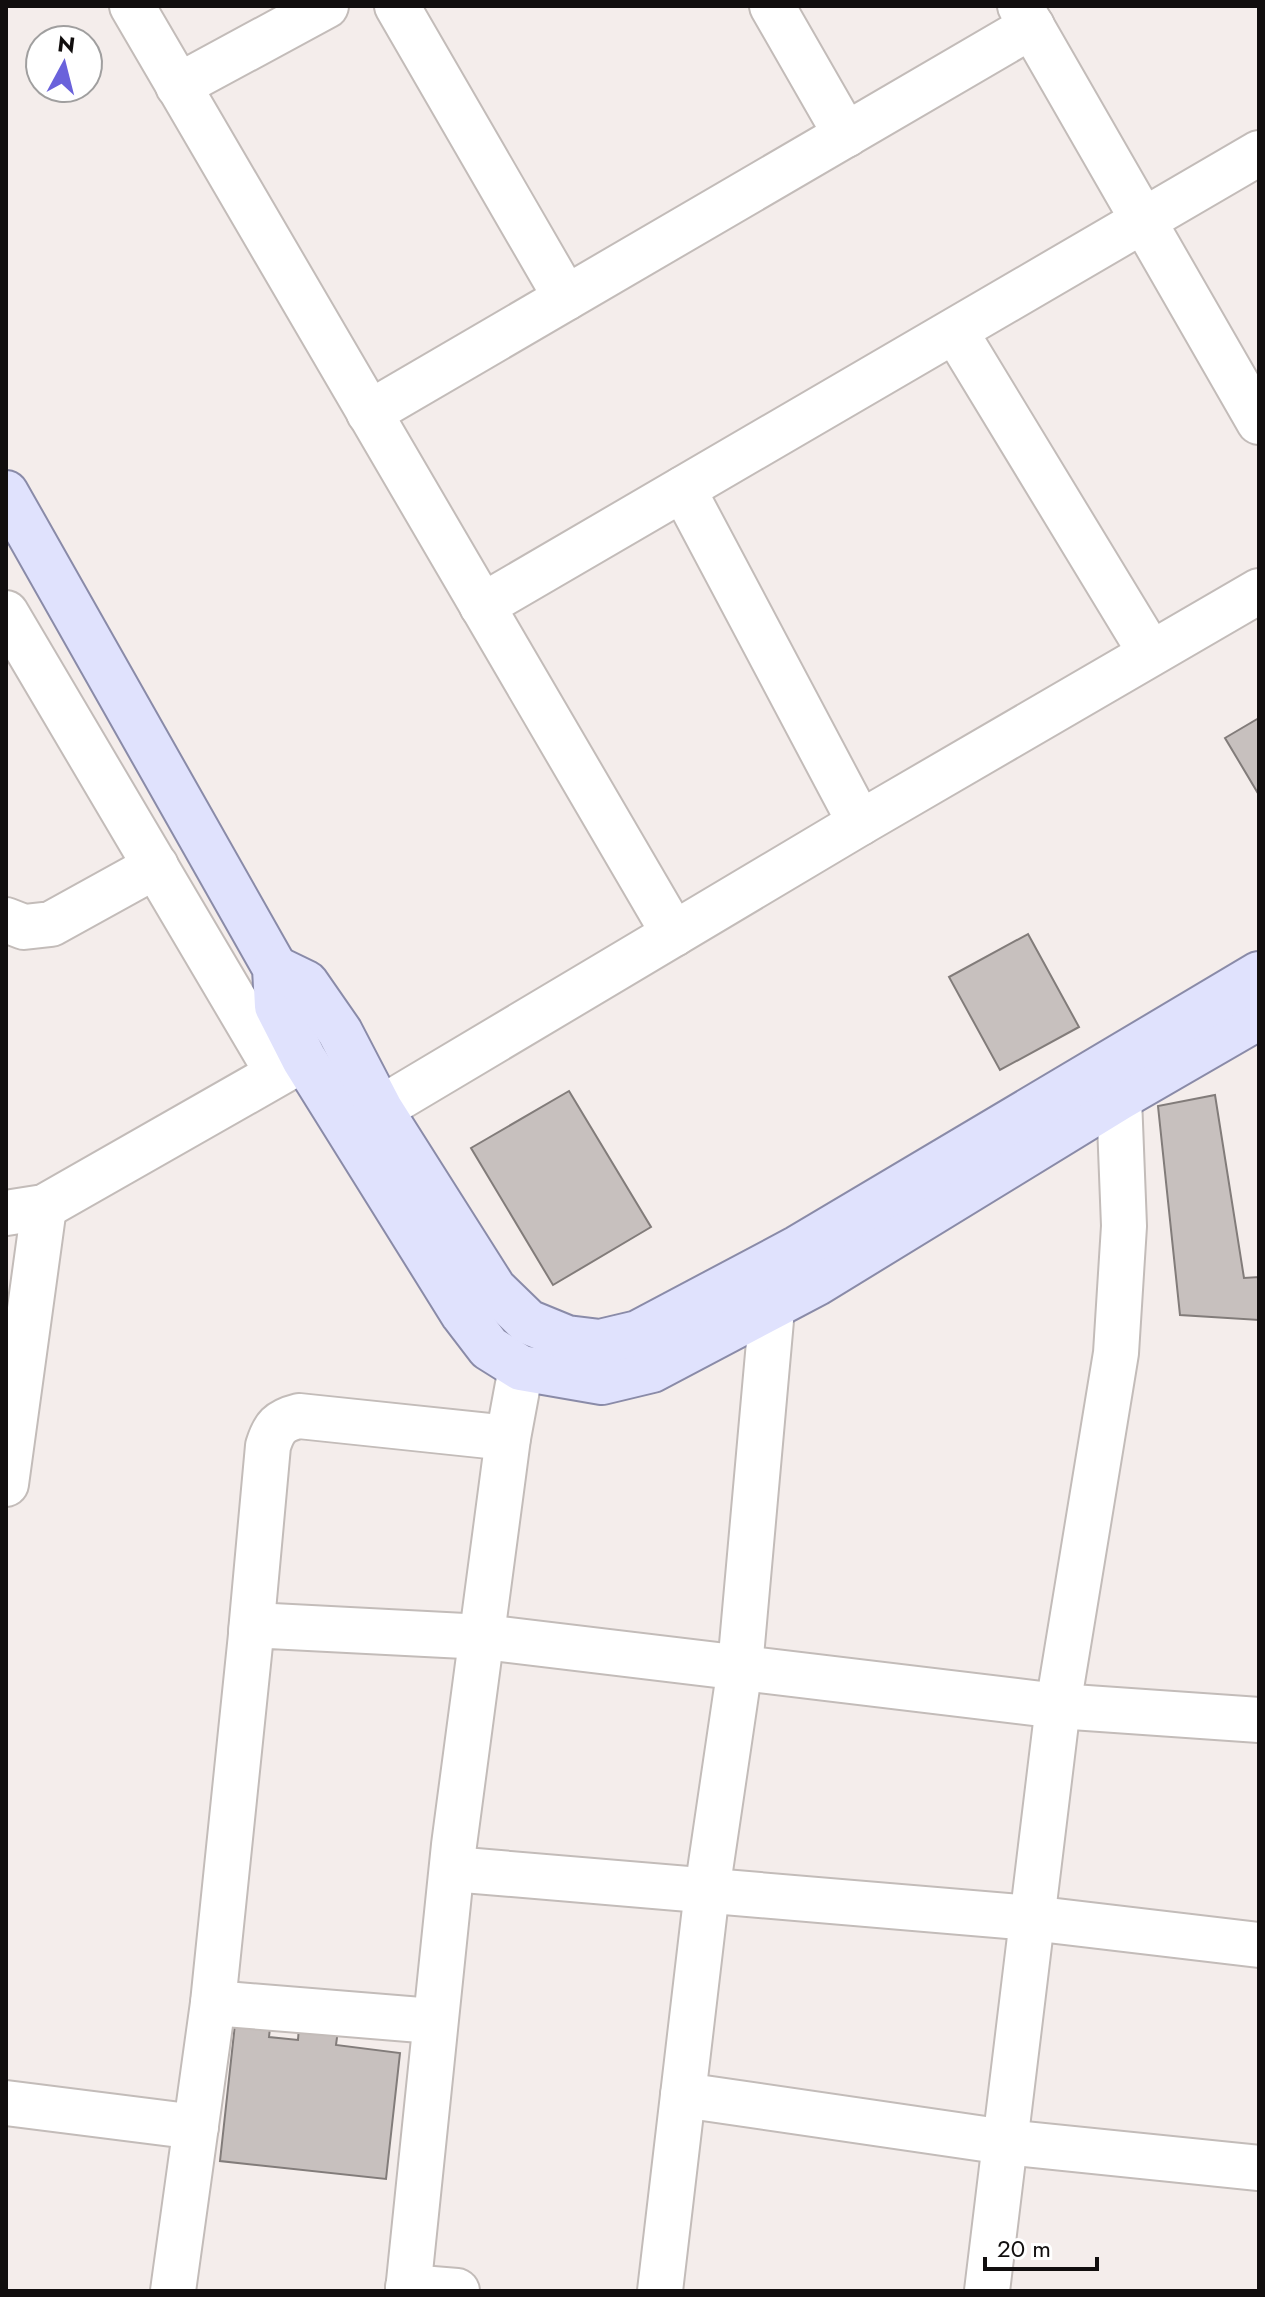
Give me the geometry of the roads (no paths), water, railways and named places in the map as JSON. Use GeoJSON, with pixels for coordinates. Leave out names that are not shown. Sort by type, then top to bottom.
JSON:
{"type":"FeatureCollection","features":[{"type":"Feature","properties":{"kind":"main road"},"geometry":{"type":"LineString","coordinates":[[6,493],[275,968],[277,1006],[291,1066],[463,1314],[489,1348],[521,1368],[602,1382],[652,1370],[772,1309],[1119,1098],[1259,1017]]}},
{"type":"Feature","properties":{"kind":"main road"},"geometry":{"type":"LineString","coordinates":[[275,968],[306,983],[340,1032],[380,1109],[494,1289],[528,1322],[567,1338],[600,1342],[638,1333],[798,1248],[1259,974]]}},
{"type":"Feature","properties":{"kind":"street"},"geometry":{"type":"LineString","coordinates":[[132,6],[674,934]]}},
{"type":"Feature","properties":{"kind":"street"},"geometry":{"type":"LineString","coordinates":[[178,86],[326,6]]}},
{"type":"Feature","properties":{"kind":"street"},"geometry":{"type":"LineString","coordinates":[[397,6],[566,298]]}},
{"type":"Feature","properties":{"kind":"street"},"geometry":{"type":"LineString","coordinates":[[772,6],[846,135]]}},
{"type":"Feature","properties":{"kind":"street"},"geometry":{"type":"LineString","coordinates":[[369,413],[846,135],[1026,16],[1259,422]]}},
{"type":"Feature","properties":{"kind":"street"},"geometry":{"type":"LineString","coordinates":[[482,606],[1259,153]]}},
{"type":"Feature","properties":{"kind":"street"},"geometry":{"type":"LineString","coordinates":[[955,331],[1150,652]]}},
{"type":"Feature","properties":{"kind":"street"},"geometry":{"type":"LineString","coordinates":[[683,489],[860,823]]}},
{"type":"Feature","properties":{"kind":"street"},"geometry":{"type":"LineString","coordinates":[[380,1109],[1150,652],[1259,591]]}},
{"type":"Feature","properties":{"kind":"street"},"geometry":{"type":"LineString","coordinates":[[6,613],[156,866],[291,1066],[25,1210],[6,1484]]}},
{"type":"Feature","properties":{"kind":"street"},"geometry":{"type":"LineString","coordinates":[[6,920],[24,927],[51,924],[156,866]]}},
{"type":"Feature","properties":{"kind":"street"},"geometry":{"type":"LineString","coordinates":[[987,2291],[1058,1706],[1116,1353],[1124,1226],[1119,1098]]}},
{"type":"Feature","properties":{"kind":"street"},"geometry":{"type":"LineString","coordinates":[[660,2291],[707,1891],[740,1667],[772,1309]]}},
{"type":"Feature","properties":{"kind":"street"},"geometry":{"type":"LineString","coordinates":[[457,2291],[408,2289],[433,2021],[508,1438],[521,1368]]}},
{"type":"Feature","properties":{"kind":"street"},"geometry":{"type":"LineString","coordinates":[[173,2291],[213,2003],[268,1446],[273,1429],[283,1420],[299,1416],[508,1438]]}},
{"type":"Feature","properties":{"kind":"street"},"geometry":{"type":"LineString","coordinates":[[251,1632],[252,1625],[484,1637],[1058,1706],[1259,1720]]}},
{"type":"Feature","properties":{"kind":"street"},"geometry":{"type":"LineString","coordinates":[[452,1869],[1031,1918],[1259,1945]]}},
{"type":"Feature","properties":{"kind":"street"},"geometry":{"type":"LineString","coordinates":[[213,2003],[433,2021]]}},
{"type":"Feature","properties":{"kind":"street"},"geometry":{"type":"LineString","coordinates":[[683,2095],[1005,2142],[1259,2168]]}},
{"type":"Feature","properties":{"kind":"street"},"geometry":{"type":"LineString","coordinates":[[6,2103],[196,2127]]}}]}
